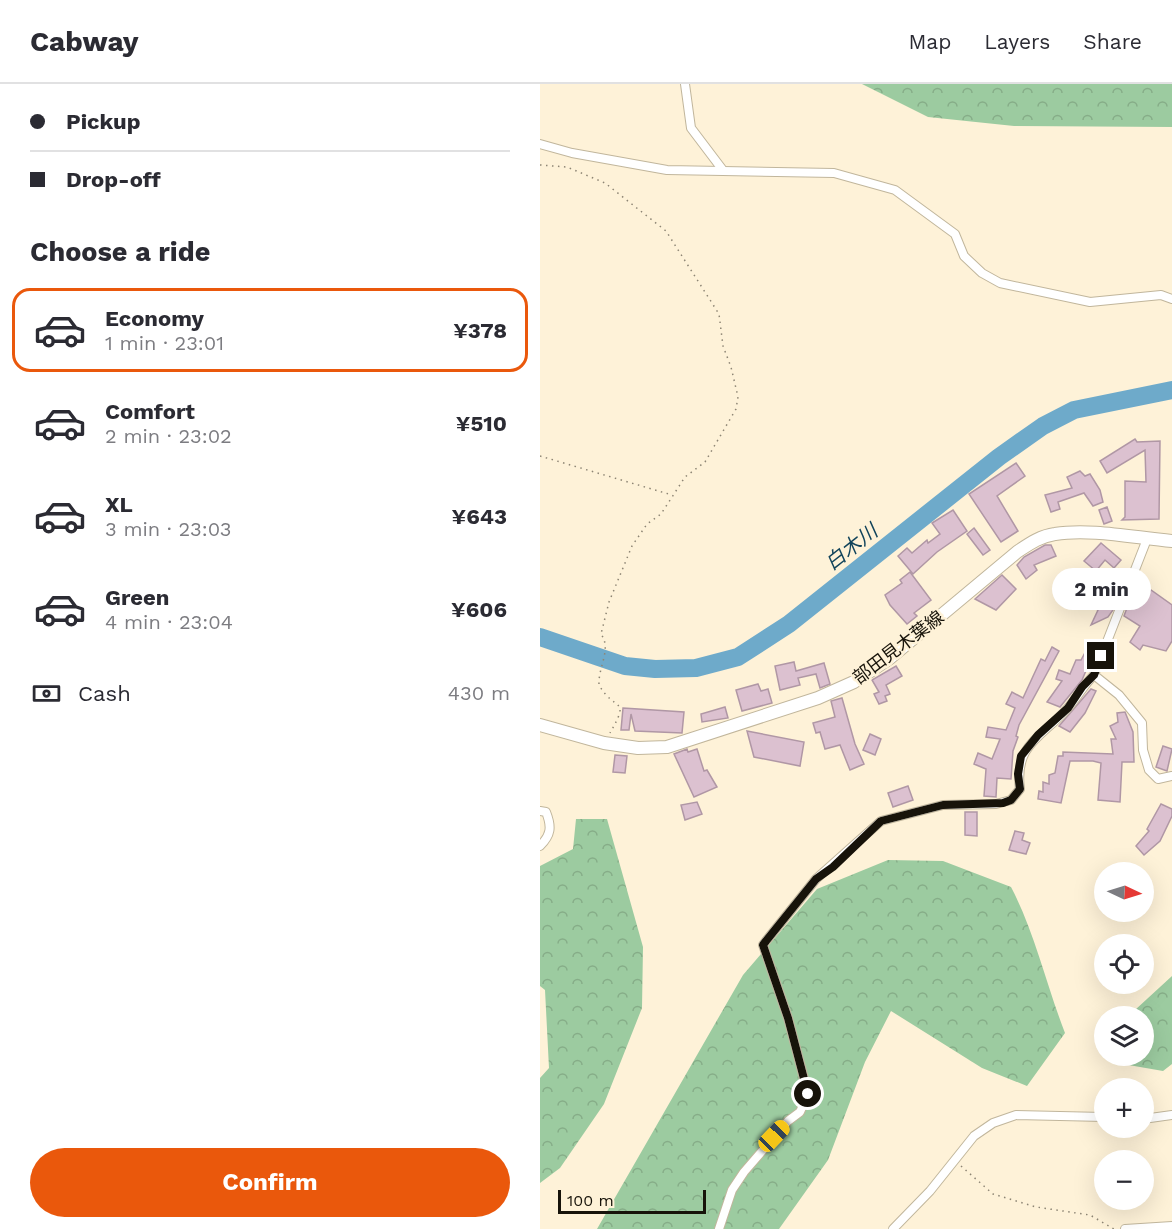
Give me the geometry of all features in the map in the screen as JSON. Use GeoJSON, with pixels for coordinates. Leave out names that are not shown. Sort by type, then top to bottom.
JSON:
{"type":"FeatureCollection","features":[{"type":"Feature","properties":{"kind":"main road","name":"部田見木葉線"},"geometry":{"type":"LineString","coordinates":[[540,725],[604,743],[638,748],[668,747],[818,698],[854,682],[890,657],[1035,540],[1054,534],[1075,533],[1172,541]]}},
{"type":"Feature","properties":{"kind":"street"},"geometry":{"type":"LineString","coordinates":[[685,84],[691,128],[722,169]]}},
{"type":"Feature","properties":{"kind":"street"},"geometry":{"type":"LineString","coordinates":[[540,144],[572,153],[667,170],[722,169],[834,173],[895,190],[955,234],[964,256],[982,273],[1000,283],[1090,302],[1161,295],[1172,299]]}},
{"type":"Feature","properties":{"kind":"street"},"geometry":{"type":"LineString","coordinates":[[719,1229],[732,1190],[781,1128],[800,1113],[808,1094],[788,1018],[763,945],[816,879],[833,867],[881,821],[943,805],[996,804],[1011,800],[1020,789],[1018,774],[1021,756],[1038,735],[1068,708],[1082,687],[1094,675],[1147,539]]}},
{"type":"Feature","properties":{"kind":"street"},"geometry":{"type":"LineString","coordinates":[[1094,675],[1119,695],[1142,723],[1143,750],[1149,770],[1158,779],[1172,776]]}},
{"type":"Feature","properties":{"kind":"street"},"geometry":{"type":"LineString","coordinates":[[540,811],[546,812],[551,824],[549,837],[540,846]]}},
{"type":"Feature","properties":{"kind":"street"},"geometry":{"type":"LineString","coordinates":[[1154,1117],[1172,1114]]}},
{"type":"Feature","properties":{"kind":"street"},"geometry":{"type":"LineString","coordinates":[[893,1229],[974,1136],[993,1123],[1016,1115],[1094,1117]]}},
{"type":"Feature","properties":{"kind":"street"},"geometry":{"type":"LineString","coordinates":[[1125,1229],[1172,1226]]}},
{"type":"Feature","properties":{"kind":"path"},"geometry":{"type":"LineString","coordinates":[[540,165],[567,167],[605,183],[666,231],[719,314],[723,346],[732,367],[738,397],[736,409],[705,462],[685,477],[661,514],[647,524],[628,555],[609,602],[601,634],[606,640],[607,648],[600,668],[599,685],[621,707],[621,712],[604,743]]}},
{"type":"Feature","properties":{"kind":"path"},"geometry":{"type":"LineString","coordinates":[[540,456],[673,495]]}},
{"type":"Feature","properties":{"kind":"path"},"geometry":{"type":"LineString","coordinates":[[954,1160],[993,1194],[1036,1207],[1089,1215],[1115,1229]]}},
{"type":"Feature","properties":{"kind":"green space"},"geometry":{"type":"Polygon","coordinates":[[[862,84],[1172,84],[1172,127],[1014,126],[928,117],[862,84]]]}},
{"type":"Feature","properties":{"kind":"green space"},"geometry":{"type":"Polygon","coordinates":[[[576,819],[607,819],[643,947],[642,1008],[604,1104],[560,1168],[540,1183],[540,1078],[549,1068],[545,990],[540,986],[540,866],[573,849],[576,819]]]}},
{"type":"Feature","properties":{"kind":"green space"},"geometry":{"type":"Polygon","coordinates":[[[888,860],[943,861],[1011,887],[1034,940],[1065,1033],[1027,1086],[982,1068],[891,1011],[865,1062],[828,1160],[779,1229],[597,1229],[743,975],[817,889],[888,860]]]}},
{"type":"Feature","properties":{"kind":"green space"},"geometry":{"type":"Polygon","coordinates":[[[1172,976],[1172,1064],[1163,1071],[1134,1066],[1154,1066],[1154,1006],[1139,1006],[1172,976]]]}},
{"type":"Feature","properties":{"kind":"building"},"geometry":{"type":"Polygon","coordinates":[[[1135,439],[1137,442],[1160,441],[1159,519],[1122,520],[1125,517],[1125,481],[1146,482],[1145,450],[1107,473],[1100,461],[1135,439]]]}},
{"type":"Feature","properties":{"kind":"building"},"geometry":{"type":"Polygon","coordinates":[[[1016,463],[1025,476],[997,496],[1018,531],[1001,542],[969,494],[1016,463]]]}},
{"type":"Feature","properties":{"kind":"building"},"geometry":{"type":"Polygon","coordinates":[[[1080,471],[1085,476],[1090,474],[1100,490],[1103,502],[1093,506],[1084,493],[1058,502],[1060,509],[1051,512],[1045,495],[1072,488],[1067,477],[1080,471]]]}},
{"type":"Feature","properties":{"kind":"building"},"geometry":{"type":"Polygon","coordinates":[[[1107,507],[1112,521],[1104,524],[1099,510],[1107,507]]]}},
{"type":"Feature","properties":{"kind":"building"},"geometry":{"type":"Polygon","coordinates":[[[953,510],[967,531],[937,552],[913,574],[898,556],[907,548],[912,553],[927,540],[928,543],[940,534],[932,523],[953,510]]]}},
{"type":"Feature","properties":{"kind":"building"},"geometry":{"type":"Polygon","coordinates":[[[974,528],[990,550],[983,555],[967,534],[974,528]]]}},
{"type":"Feature","properties":{"kind":"building"},"geometry":{"type":"Polygon","coordinates":[[[1101,543],[1121,560],[1114,568],[1105,560],[1096,571],[1084,561],[1101,543]]]}},
{"type":"Feature","properties":{"kind":"building"},"geometry":{"type":"Polygon","coordinates":[[[1045,545],[1051,545],[1056,556],[1034,565],[1037,570],[1026,579],[1017,565],[1024,557],[1045,545]]]}},
{"type":"Feature","properties":{"kind":"building"},"geometry":{"type":"Polygon","coordinates":[[[1119,569],[1126,575],[1113,610],[1108,617],[1091,625],[1098,610],[1091,606],[1099,590],[1105,594],[1119,569]]]}},
{"type":"Feature","properties":{"kind":"building"},"geometry":{"type":"Polygon","coordinates":[[[910,572],[931,600],[914,613],[917,616],[907,624],[890,605],[885,595],[902,583],[900,580],[910,572]]]}},
{"type":"Feature","properties":{"kind":"building"},"geometry":{"type":"Polygon","coordinates":[[[1002,575],[1016,589],[996,610],[975,599],[1002,575]]]}},
{"type":"Feature","properties":{"kind":"building"},"geometry":{"type":"Polygon","coordinates":[[[1134,589],[1146,596],[1151,590],[1172,605],[1172,641],[1166,651],[1143,645],[1140,650],[1130,642],[1140,626],[1124,616],[1134,589]]]}},
{"type":"Feature","properties":{"kind":"building"},"geometry":{"type":"Polygon","coordinates":[[[1052,647],[1059,651],[1019,725],[1013,751],[1011,779],[997,778],[996,797],[984,796],[986,769],[974,764],[978,753],[992,759],[1000,739],[986,737],[988,727],[1006,730],[1015,708],[1006,704],[1012,692],[1023,698],[1041,659],[1045,661],[1052,647]]]}},
{"type":"Feature","properties":{"kind":"building"},"geometry":{"type":"Polygon","coordinates":[[[1087,649],[1094,652],[1082,680],[1060,707],[1047,702],[1062,681],[1056,679],[1059,670],[1070,674],[1076,660],[1081,660],[1087,649]]]}},
{"type":"Feature","properties":{"kind":"building"},"geometry":{"type":"Polygon","coordinates":[[[794,662],[796,671],[824,663],[830,684],[820,688],[816,674],[798,678],[800,685],[780,690],[775,666],[794,662]]]}},
{"type":"Feature","properties":{"kind":"building"},"geometry":{"type":"Polygon","coordinates":[[[896,666],[902,676],[886,685],[890,694],[885,696],[887,701],[879,704],[874,694],[879,692],[872,680],[896,666]]]}},
{"type":"Feature","properties":{"kind":"building"},"geometry":{"type":"Polygon","coordinates":[[[758,684],[761,691],[768,689],[772,703],[742,711],[736,690],[758,684]]]}},
{"type":"Feature","properties":{"kind":"building"},"geometry":{"type":"Polygon","coordinates":[[[1091,689],[1096,691],[1085,713],[1070,732],[1059,726],[1091,689]]]}},
{"type":"Feature","properties":{"kind":"building"},"geometry":{"type":"Polygon","coordinates":[[[842,698],[855,744],[864,764],[850,770],[840,745],[825,749],[820,732],[816,733],[813,723],[835,717],[831,701],[842,698]]]}},
{"type":"Feature","properties":{"kind":"building"},"geometry":{"type":"Polygon","coordinates":[[[725,707],[728,718],[702,722],[701,714],[725,707]]]}},
{"type":"Feature","properties":{"kind":"building"},"geometry":{"type":"Polygon","coordinates":[[[623,708],[684,712],[682,733],[635,731],[631,714],[629,730],[621,730],[623,708]]]}},
{"type":"Feature","properties":{"kind":"building"},"geometry":{"type":"Polygon","coordinates":[[[1125,712],[1133,732],[1134,762],[1122,762],[1120,802],[1098,800],[1101,763],[1093,761],[1070,761],[1061,803],[1038,799],[1039,791],[1043,792],[1043,782],[1049,784],[1049,775],[1055,773],[1058,756],[1063,756],[1063,752],[1113,754],[1111,739],[1116,739],[1110,726],[1118,722],[1117,713],[1125,712]]]}},
{"type":"Feature","properties":{"kind":"building"},"geometry":{"type":"Polygon","coordinates":[[[747,731],[804,742],[800,766],[754,757],[747,731]]]}},
{"type":"Feature","properties":{"kind":"building"},"geometry":{"type":"Polygon","coordinates":[[[870,734],[881,739],[875,755],[863,750],[870,734]]]}},
{"type":"Feature","properties":{"kind":"building"},"geometry":{"type":"Polygon","coordinates":[[[1163,746],[1172,749],[1167,771],[1156,767],[1163,746]]]}},
{"type":"Feature","properties":{"kind":"building"},"geometry":{"type":"Polygon","coordinates":[[[687,749],[688,752],[697,749],[704,771],[707,770],[717,787],[694,797],[674,754],[687,749]]]}},
{"type":"Feature","properties":{"kind":"building"},"geometry":{"type":"Polygon","coordinates":[[[615,755],[627,756],[625,773],[613,772],[615,755]]]}},
{"type":"Feature","properties":{"kind":"building"},"geometry":{"type":"Polygon","coordinates":[[[908,786],[913,800],[893,807],[888,793],[908,786]]]}},
{"type":"Feature","properties":{"kind":"building"},"geometry":{"type":"Polygon","coordinates":[[[697,802],[702,814],[685,820],[681,805],[697,802]]]}},
{"type":"Feature","properties":{"kind":"building"},"geometry":{"type":"Polygon","coordinates":[[[1161,804],[1172,809],[1172,816],[1160,841],[1144,855],[1136,846],[1149,831],[1147,829],[1161,804]]]}},
{"type":"Feature","properties":{"kind":"building"},"geometry":{"type":"Polygon","coordinates":[[[965,812],[977,812],[977,836],[965,835],[965,812]]]}},
{"type":"Feature","properties":{"kind":"building"},"geometry":{"type":"Polygon","coordinates":[[[1015,831],[1024,833],[1022,840],[1030,843],[1026,854],[1009,850],[1015,831]]]}},
{"type":"Feature","properties":{"kind":"waterway","name":"白木川"},"geometry":{"type":"LineString","coordinates":[[540,637],[625,666],[655,669],[696,668],[738,657],[789,624],[999,457],[1043,426],[1074,410],[1172,390]]}},
{"type":"Feature","properties":{"kind":"route"},"geometry":{"type":"LineString","coordinates":[[808,1094],[788,1018],[763,945],[791,906],[816,879],[833,867],[881,821],[943,805],[996,804],[1011,800],[1020,789],[1018,774],[1021,756],[1038,735],[1068,708],[1082,687],[1094,675],[1101,656]]}}]}
